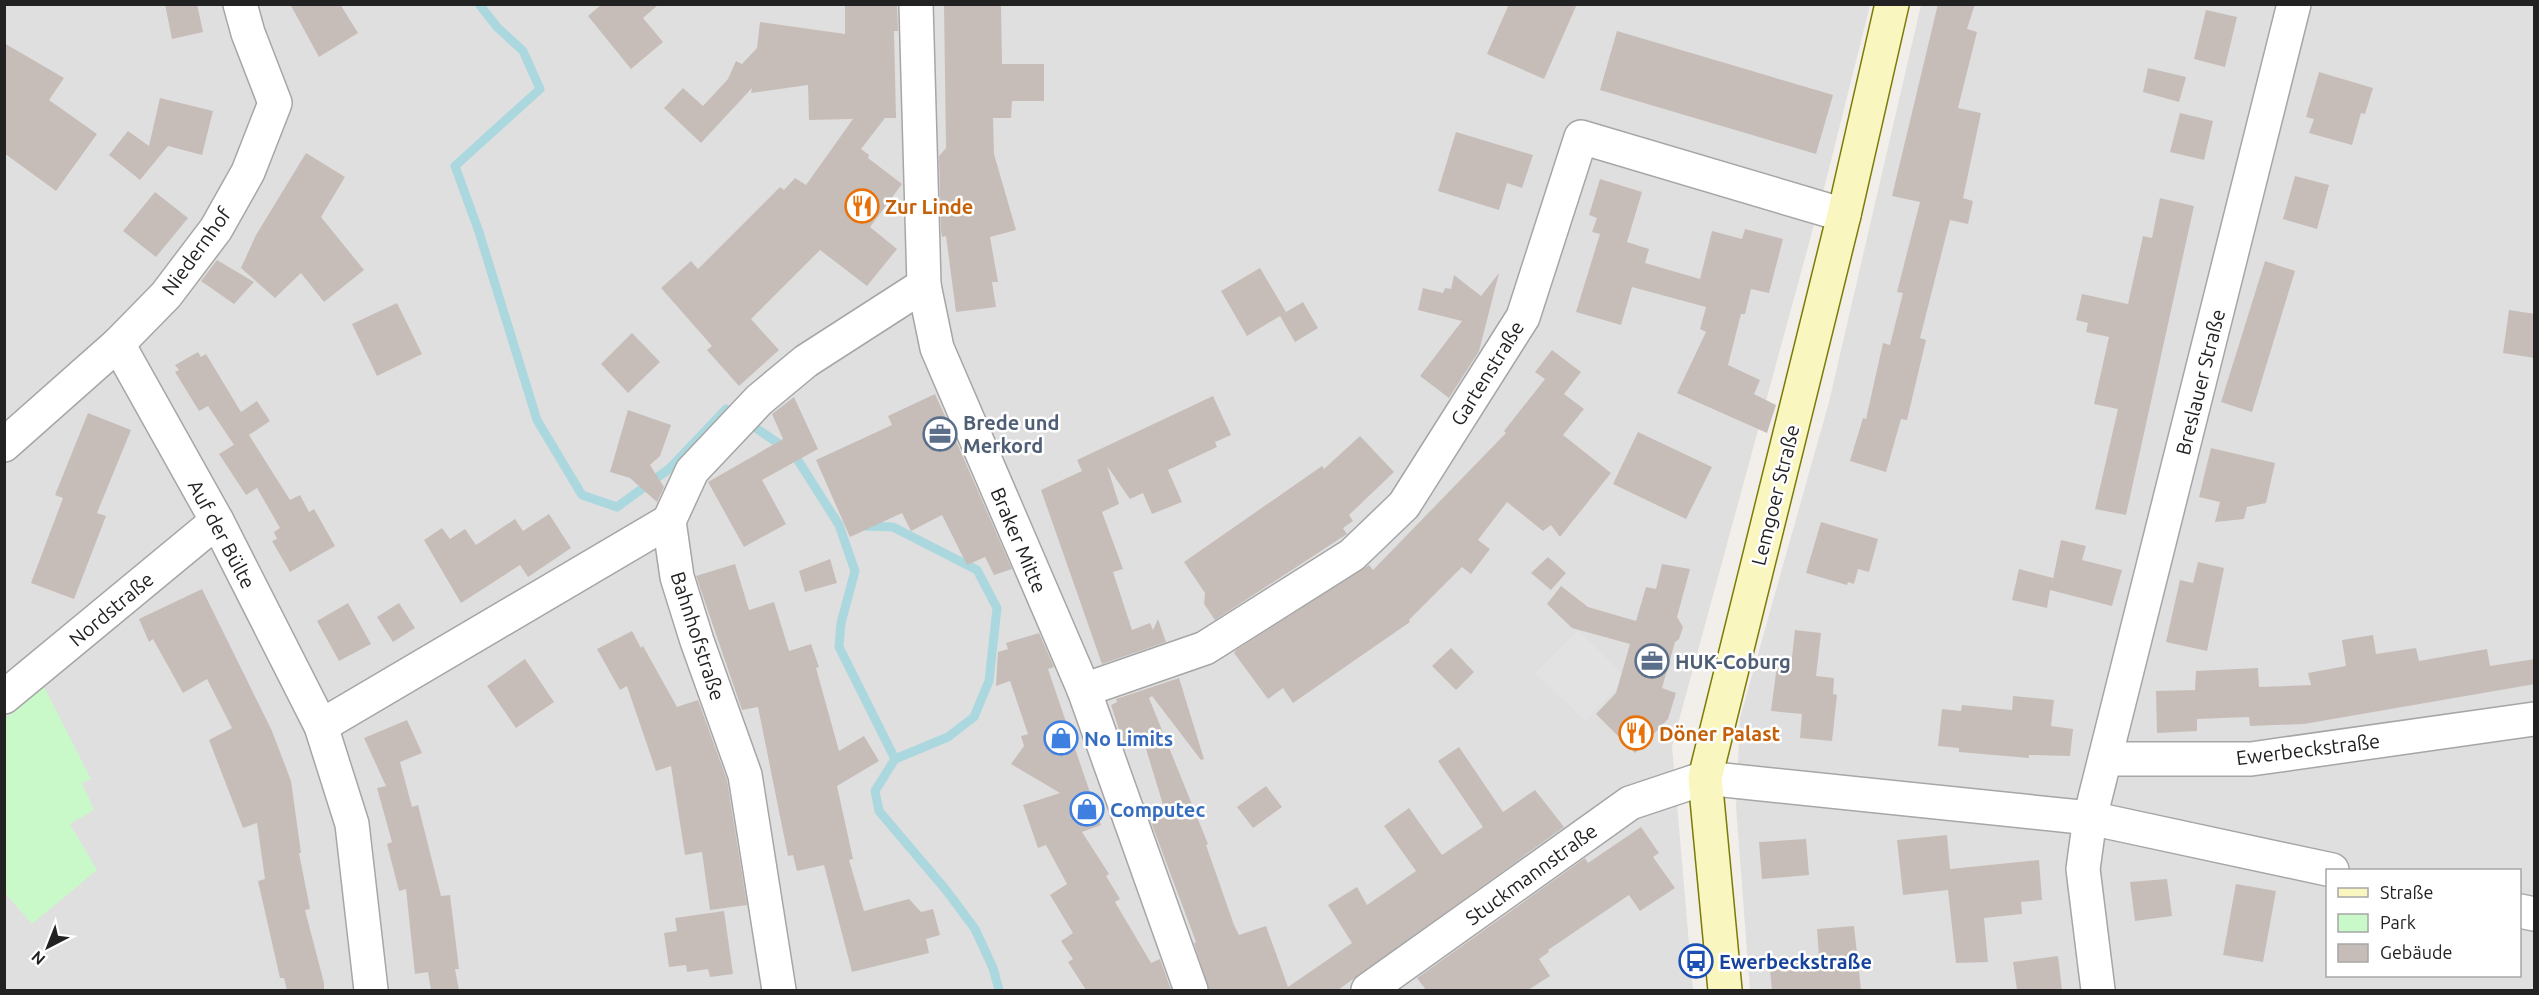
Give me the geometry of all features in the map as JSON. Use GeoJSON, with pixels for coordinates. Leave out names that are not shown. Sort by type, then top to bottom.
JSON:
{"type":"FeatureCollection","features":[{"type":"Feature","properties":{"kind":"main road","name":"Lemgoer Straße"},"geometry":{"type":"LineString","coordinates":[[1725,990],[1705,778],[1844,215],[1892,4]]}},
{"type":"Feature","properties":{"kind":"street","name":"Niedernhof"},"geometry":{"type":"LineString","coordinates":[[4,445],[118,344],[166,295],[216,229],[248,172],[275,104],[248,33],[240,4]]}},
{"type":"Feature","properties":{"kind":"street","name":"Braker Mitte"},"geometry":{"type":"LineString","coordinates":[[916,4],[924,285],[937,348],[1084,690],[1191,990]]}},
{"type":"Feature","properties":{"kind":"street","name":"Breslauer Straße"},"geometry":{"type":"LineString","coordinates":[[2106,759],[2294,4]]}},
{"type":"Feature","properties":{"kind":"street","name":"Gartenstraße"},"geometry":{"type":"LineString","coordinates":[[1084,690],[1205,648],[1352,555],[1404,505],[1523,317],[1581,137],[1844,215]]}},
{"type":"Feature","properties":{"kind":"street"},"geometry":{"type":"LineString","coordinates":[[321,726],[669,521],[692,471],[759,400],[806,361],[924,285]]}},
{"type":"Feature","properties":{"kind":"street","name":"Auf der Bülte"},"geometry":{"type":"LineString","coordinates":[[118,344],[217,521],[321,726],[352,824],[371,990]]}},
{"type":"Feature","properties":{"kind":"street","name":"Nordstraße"},"geometry":{"type":"LineString","coordinates":[[4,697],[217,521]]}},
{"type":"Feature","properties":{"kind":"street","name":"Bahnhofstraße"},"geometry":{"type":"LineString","coordinates":[[669,521],[677,577],[697,641],[745,775],[779,990]]}},
{"type":"Feature","properties":{"kind":"street","name":"Ewerbeckstraße"},"geometry":{"type":"LineString","coordinates":[[2106,759],[2251,759],[2535,719]]}},
{"type":"Feature","properties":{"kind":"street"},"geometry":{"type":"LineString","coordinates":[[2098,990],[2083,869],[2090,818],[2106,759]]}},
{"type":"Feature","properties":{"kind":"street"},"geometry":{"type":"LineString","coordinates":[[1705,778],[2090,818],[2327,869]]}},
{"type":"Feature","properties":{"kind":"street","name":"Stuckmannstraße"},"geometry":{"type":"LineString","coordinates":[[1368,990],[1630,803],[1705,778]]}},
{"type":"Feature","properties":{"kind":"shaded area"},"geometry":{"type":"Polygon","coordinates":[[[5,5],[1870,5],[1827,177],[1672,746],[1693,990],[5,990],[5,5]]]}},
{"type":"Feature","properties":{"kind":"shaded area"},"geometry":{"type":"Polygon","coordinates":[[[1921,5],[2534,5],[2534,990],[1750,990],[1736,807],[1740,718],[1829,402],[1921,5]]]}},
{"type":"Feature","properties":{"kind":"shaded area"},"geometry":{"type":"Polygon","coordinates":[[[1578,630],[1627,678],[1585,721],[1535,673],[1578,630]]]}},
{"type":"Feature","properties":{"kind":"green space"},"geometry":{"type":"Polygon","coordinates":[[[43,685],[91,779],[82,783],[94,810],[70,824],[97,870],[32,924],[5,893],[5,719],[43,685]]]}},
{"type":"Feature","properties":{"kind":"building"},"geometry":{"type":"Polygon","coordinates":[[[165,4],[197,4],[203,32],[172,39],[165,4]]]}},
{"type":"Feature","properties":{"kind":"building"},"geometry":{"type":"Polygon","coordinates":[[[290,4],[340,4],[358,33],[319,57],[290,4]]]}},
{"type":"Feature","properties":{"kind":"building"},"geometry":{"type":"Polygon","coordinates":[[[602,4],[659,4],[643,18],[663,42],[631,69],[588,16],[602,4]]]}},
{"type":"Feature","properties":{"kind":"building"},"geometry":{"type":"Polygon","coordinates":[[[845,4],[897,4],[898,31],[894,31],[896,118],[885,118],[861,149],[869,155],[868,158],[902,184],[870,227],[897,249],[867,286],[820,250],[751,319],[779,350],[739,386],[707,350],[712,346],[661,288],[691,261],[698,269],[780,187],[784,190],[795,178],[806,185],[853,119],[809,120],[808,85],[751,93],[752,88],[701,143],[664,108],[683,88],[703,106],[728,79],[736,61],[742,64],[757,48],[760,22],[845,34],[845,4]]]}},
{"type":"Feature","properties":{"kind":"building"},"geometry":{"type":"Polygon","coordinates":[[[1509,4],[1577,4],[1544,79],[1487,54],[1509,4]]]}},
{"type":"Feature","properties":{"kind":"building"},"geometry":{"type":"Polygon","coordinates":[[[1938,4],[1975,4],[1967,29],[1977,32],[1958,108],[1981,113],[1963,198],[1973,201],[1968,224],[1950,220],[1920,338],[1926,340],[1907,420],[1901,419],[1886,472],[1850,461],[1863,418],[1866,419],[1883,343],[1890,345],[1903,293],[1897,292],[1920,202],[1892,196],[1938,4]]]}},
{"type":"Feature","properties":{"kind":"building"},"geometry":{"type":"Polygon","coordinates":[[[1001,5],[1002,64],[1044,64],[1044,101],[1012,101],[1011,118],[993,118],[994,154],[1016,230],[990,237],[998,282],[992,282],[996,307],[956,312],[946,236],[942,237],[941,230],[939,156],[946,148],[944,6],[1001,5]]]}},
{"type":"Feature","properties":{"kind":"building"},"geometry":{"type":"Polygon","coordinates":[[[2206,10],[2237,17],[2225,67],[2194,59],[2206,10]]]}},
{"type":"Feature","properties":{"kind":"building"},"geometry":{"type":"Polygon","coordinates":[[[1617,31],[1833,95],[1816,154],[1600,90],[1617,31]]]}},
{"type":"Feature","properties":{"kind":"building"},"geometry":{"type":"Polygon","coordinates":[[[4,43],[64,78],[49,100],[97,134],[56,191],[4,153],[4,43]]]}},
{"type":"Feature","properties":{"kind":"building"},"geometry":{"type":"Polygon","coordinates":[[[2148,68],[2186,77],[2179,102],[2143,92],[2148,68]]]}},
{"type":"Feature","properties":{"kind":"building"},"geometry":{"type":"Polygon","coordinates":[[[2319,72],[2373,88],[2365,114],[2361,113],[2352,145],[2309,133],[2314,119],[2306,117],[2319,72]]]}},
{"type":"Feature","properties":{"kind":"building"},"geometry":{"type":"Polygon","coordinates":[[[160,98],[213,111],[202,155],[168,146],[140,180],[109,155],[128,131],[149,146],[160,98]]]}},
{"type":"Feature","properties":{"kind":"building"},"geometry":{"type":"Polygon","coordinates":[[[2180,113],[2213,121],[2204,160],[2170,152],[2180,113]]]}},
{"type":"Feature","properties":{"kind":"building"},"geometry":{"type":"Polygon","coordinates":[[[1456,132],[1533,155],[1522,188],[1507,183],[1499,210],[1438,191],[1456,132]]]}},
{"type":"Feature","properties":{"kind":"building"},"geometry":{"type":"Polygon","coordinates":[[[306,153],[345,177],[321,217],[364,270],[324,302],[301,273],[275,298],[241,268],[256,235],[306,153]]]}},
{"type":"Feature","properties":{"kind":"building"},"geometry":{"type":"Polygon","coordinates":[[[2295,176],[2329,185],[2317,229],[2283,219],[2295,176]]]}},
{"type":"Feature","properties":{"kind":"building"},"geometry":{"type":"Polygon","coordinates":[[[1600,179],[1642,192],[1627,242],[1649,249],[1645,263],[1700,279],[1712,231],[1742,239],[1745,229],[1783,239],[1769,293],[1751,289],[1745,314],[1741,314],[1728,365],[1760,380],[1754,394],[1776,405],[1767,433],[1677,393],[1706,332],[1700,329],[1706,307],[1632,287],[1621,325],[1576,312],[1600,234],[1592,232],[1597,218],[1589,215],[1600,179]]]}},
{"type":"Feature","properties":{"kind":"building"},"geometry":{"type":"Polygon","coordinates":[[[155,192],[188,218],[156,257],[123,231],[155,192]]]}},
{"type":"Feature","properties":{"kind":"building"},"geometry":{"type":"Polygon","coordinates":[[[2160,198],[2194,206],[2126,515],[2095,509],[2118,409],[2094,404],[2109,337],[2086,332],[2088,323],[2076,320],[2082,294],[2128,304],[2143,236],[2152,238],[2160,198]]]}},
{"type":"Feature","properties":{"kind":"building"},"geometry":{"type":"Polygon","coordinates":[[[217,260],[254,282],[234,304],[201,281],[217,260]]]}},
{"type":"Feature","properties":{"kind":"building"},"geometry":{"type":"Polygon","coordinates":[[[2265,261],[2295,271],[2252,412],[2221,402],[2265,261]]]}},
{"type":"Feature","properties":{"kind":"building"},"geometry":{"type":"Polygon","coordinates":[[[1260,268],[1286,312],[1303,302],[1318,328],[1295,342],[1280,316],[1247,336],[1221,291],[1260,268]]]}},
{"type":"Feature","properties":{"kind":"building"},"geometry":{"type":"Polygon","coordinates":[[[1499,273],[1479,351],[1449,398],[1420,376],[1462,321],[1418,310],[1423,288],[1443,293],[1445,288],[1451,289],[1454,275],[1481,296],[1499,273]]]}},
{"type":"Feature","properties":{"kind":"building"},"geometry":{"type":"Polygon","coordinates":[[[397,303],[422,354],[377,376],[352,324],[397,303]]]}},
{"type":"Feature","properties":{"kind":"building"},"geometry":{"type":"Polygon","coordinates":[[[2509,310],[2535,314],[2535,358],[2503,353],[2509,310]]]}},
{"type":"Feature","properties":{"kind":"building"},"geometry":{"type":"Polygon","coordinates":[[[632,333],[660,362],[628,393],[601,364],[632,333]]]}},
{"type":"Feature","properties":{"kind":"building"},"geometry":{"type":"Polygon","coordinates":[[[1552,350],[1581,372],[1564,394],[1584,409],[1563,435],[1611,473],[1560,537],[1551,525],[1543,531],[1507,502],[1478,540],[1490,549],[1471,574],[1462,567],[1409,620],[1410,622],[1293,703],[1283,688],[1268,699],[1234,653],[1236,650],[1369,565],[1373,570],[1506,433],[1504,431],[1545,379],[1535,372],[1552,350]]]}},
{"type":"Feature","properties":{"kind":"building"},"geometry":{"type":"Polygon","coordinates":[[[198,352],[201,357],[206,354],[241,412],[257,401],[270,421],[249,435],[290,500],[300,495],[309,512],[314,509],[335,546],[290,572],[272,541],[277,539],[274,532],[280,528],[257,488],[246,495],[219,454],[234,445],[208,406],[199,411],[175,372],[179,370],[175,365],[198,352]]]}},
{"type":"Feature","properties":{"kind":"building"},"geometry":{"type":"Polygon","coordinates":[[[935,394],[1012,569],[994,575],[985,557],[967,565],[942,515],[911,531],[902,513],[850,537],[816,460],[892,425],[888,416],[935,394]]]}},
{"type":"Feature","properties":{"kind":"building"},"geometry":{"type":"Polygon","coordinates":[[[1213,396],[1231,435],[1215,442],[1217,447],[1168,470],[1182,502],[1152,514],[1143,493],[1130,499],[1107,466],[1119,504],[1102,512],[1123,569],[1113,572],[1132,630],[1150,623],[1153,630],[1158,619],[1166,642],[1102,664],[1041,490],[1082,471],[1077,460],[1213,396]]]}},
{"type":"Feature","properties":{"kind":"building"},"geometry":{"type":"Polygon","coordinates":[[[794,397],[818,449],[762,480],[786,524],[744,547],[708,482],[783,439],[772,414],[794,397]]]}},
{"type":"Feature","properties":{"kind":"building"},"geometry":{"type":"Polygon","coordinates":[[[628,410],[671,425],[660,456],[650,465],[664,487],[657,502],[630,478],[610,472],[628,410]]]}},
{"type":"Feature","properties":{"kind":"building"},"geometry":{"type":"Polygon","coordinates":[[[88,413],[131,430],[97,513],[106,516],[74,599],[31,583],[63,498],[55,495],[88,413]]]}},
{"type":"Feature","properties":{"kind":"building"},"geometry":{"type":"Polygon","coordinates":[[[1638,432],[1712,467],[1686,519],[1613,484],[1638,432]]]}},
{"type":"Feature","properties":{"kind":"building"},"geometry":{"type":"Polygon","coordinates":[[[1360,436],[1394,472],[1349,515],[1353,521],[1343,528],[1347,534],[1215,620],[1204,604],[1205,593],[1184,562],[1322,466],[1324,469],[1360,436]]]}},
{"type":"Feature","properties":{"kind":"building"},"geometry":{"type":"Polygon","coordinates":[[[2211,448],[2275,463],[2266,503],[2247,507],[2244,519],[2215,522],[2220,502],[2199,497],[2211,448]]]}},
{"type":"Feature","properties":{"kind":"building"},"geometry":{"type":"Polygon","coordinates":[[[549,514],[571,548],[528,577],[520,565],[461,603],[424,540],[442,528],[450,539],[465,529],[476,545],[515,519],[523,531],[549,514]]]}},
{"type":"Feature","properties":{"kind":"building"},"geometry":{"type":"Polygon","coordinates":[[[1821,522],[1878,539],[1869,572],[1858,569],[1854,584],[1848,582],[1847,585],[1806,573],[1821,522]]]}},
{"type":"Feature","properties":{"kind":"building"},"geometry":{"type":"Polygon","coordinates":[[[2061,540],[2086,546],[2082,560],[2122,570],[2112,606],[2050,590],[2047,608],[2012,600],[2019,569],[2053,578],[2052,584],[2061,540]]]}},
{"type":"Feature","properties":{"kind":"building"},"geometry":{"type":"Polygon","coordinates":[[[1548,557],[1566,573],[1551,590],[1531,573],[1548,557]]]}},
{"type":"Feature","properties":{"kind":"building"},"geometry":{"type":"Polygon","coordinates":[[[830,559],[837,583],[805,592],[799,571],[830,559]]]}},
{"type":"Feature","properties":{"kind":"building"},"geometry":{"type":"Polygon","coordinates":[[[2198,562],[2224,568],[2207,651],[2166,642],[2180,580],[2193,583],[2198,562]]]}},
{"type":"Feature","properties":{"kind":"building"},"geometry":{"type":"Polygon","coordinates":[[[735,564],[749,610],[774,602],[789,651],[811,644],[819,667],[816,668],[839,751],[864,736],[879,761],[837,786],[853,859],[849,860],[864,911],[909,899],[921,912],[933,909],[940,935],[926,939],[929,953],[852,972],[824,865],[797,871],[793,855],[788,856],[758,707],[742,710],[696,576],[735,564]]]}},
{"type":"Feature","properties":{"kind":"building"},"geometry":{"type":"Polygon","coordinates":[[[1662,564],[1690,569],[1677,617],[1683,627],[1679,639],[1675,642],[1662,688],[1676,693],[1668,719],[1635,753],[1596,714],[1616,693],[1630,644],[1572,628],[1547,604],[1561,586],[1588,607],[1636,621],[1646,587],[1656,589],[1662,564]]]}},
{"type":"Feature","properties":{"kind":"building"},"geometry":{"type":"Polygon","coordinates":[[[202,589],[272,731],[291,781],[301,853],[299,853],[310,909],[305,910],[324,990],[287,990],[284,978],[280,978],[258,881],[265,879],[257,823],[243,828],[209,740],[232,728],[207,679],[183,693],[153,639],[149,642],[139,619],[202,589]]]}},
{"type":"Feature","properties":{"kind":"building"},"geometry":{"type":"Polygon","coordinates":[[[348,603],[371,644],[339,661],[317,621],[348,603]]]}},
{"type":"Feature","properties":{"kind":"building"},"geometry":{"type":"Polygon","coordinates":[[[399,603],[415,628],[393,642],[377,617],[399,603]]]}},
{"type":"Feature","properties":{"kind":"building"},"geometry":{"type":"Polygon","coordinates":[[[1795,630],[1821,633],[1816,676],[1834,678],[1833,694],[1837,695],[1832,741],[1800,738],[1802,714],[1771,711],[1777,665],[1791,666],[1795,630]]]}},
{"type":"Feature","properties":{"kind":"building"},"geometry":{"type":"Polygon","coordinates":[[[632,631],[641,648],[643,646],[677,707],[698,700],[727,780],[747,905],[710,910],[702,852],[685,855],[671,766],[656,771],[627,686],[620,690],[597,649],[632,631]]]}},
{"type":"Feature","properties":{"kind":"building"},"geometry":{"type":"Polygon","coordinates":[[[1039,633],[1054,667],[1048,669],[1101,825],[1082,832],[1109,874],[1106,876],[1120,899],[1115,902],[1151,963],[1160,959],[1171,990],[1086,990],[1068,962],[1073,959],[1061,941],[1073,933],[1050,895],[1067,884],[1046,845],[1038,848],[1023,805],[1060,793],[1011,764],[1024,746],[1021,736],[1028,734],[1010,681],[996,686],[998,652],[1008,649],[1006,643],[1039,633]]]}},
{"type":"Feature","properties":{"kind":"building"},"geometry":{"type":"Polygon","coordinates":[[[2373,635],[2376,654],[2416,648],[2419,661],[2487,649],[2490,666],[2535,659],[2535,684],[2304,724],[2250,726],[2249,717],[2197,719],[2197,731],[2157,733],[2156,691],[2195,690],[2196,671],[2258,668],[2259,687],[2311,685],[2308,673],[2346,666],[2342,640],[2373,635]]]}},
{"type":"Feature","properties":{"kind":"building"},"geometry":{"type":"Polygon","coordinates":[[[1451,648],[1474,672],[1456,690],[1432,666],[1451,648]]]}},
{"type":"Feature","properties":{"kind":"building"},"geometry":{"type":"Polygon","coordinates":[[[525,659],[554,702],[516,728],[487,686],[525,659]]]}},
{"type":"Feature","properties":{"kind":"building"},"geometry":{"type":"Polygon","coordinates":[[[1179,678],[1204,759],[1201,760],[1152,696],[1149,698],[1208,844],[1206,845],[1234,925],[1239,935],[1266,926],[1288,987],[1352,943],[1328,905],[1357,887],[1367,905],[1416,871],[1384,826],[1409,808],[1442,855],[1483,827],[1438,761],[1459,747],[1503,812],[1535,790],[1564,827],[1338,990],[1209,990],[1194,943],[1196,942],[1148,814],[1164,808],[1143,739],[1124,745],[1111,705],[1117,702],[1116,699],[1179,678]]]}},
{"type":"Feature","properties":{"kind":"building"},"geometry":{"type":"Polygon","coordinates":[[[2013,696],[2054,700],[2051,726],[2073,729],[2070,756],[2029,755],[2029,758],[1959,752],[1959,748],[1938,746],[1942,709],[1961,711],[1962,705],[2012,710],[2013,696]]]}},
{"type":"Feature","properties":{"kind":"building"},"geometry":{"type":"Polygon","coordinates":[[[407,720],[422,753],[400,762],[412,807],[418,805],[441,896],[450,895],[459,969],[455,969],[459,990],[431,990],[428,972],[415,974],[406,889],[399,891],[387,844],[392,842],[377,788],[386,786],[364,738],[407,720]]]}},
{"type":"Feature","properties":{"kind":"building"},"geometry":{"type":"Polygon","coordinates":[[[1266,786],[1282,807],[1253,828],[1237,807],[1266,786]]]}},
{"type":"Feature","properties":{"kind":"building"},"geometry":{"type":"Polygon","coordinates":[[[1641,827],[1659,853],[1653,857],[1675,888],[1640,911],[1629,895],[1548,950],[1549,952],[1539,959],[1550,976],[1528,990],[1426,990],[1417,978],[1585,858],[1588,863],[1641,827]]]}},
{"type":"Feature","properties":{"kind":"building"},"geometry":{"type":"Polygon","coordinates":[[[1947,835],[1950,869],[2039,860],[2042,900],[2021,902],[2022,914],[1984,918],[1988,962],[1956,963],[1948,890],[1903,895],[1897,840],[1947,835]]]}},
{"type":"Feature","properties":{"kind":"building"},"geometry":{"type":"Polygon","coordinates":[[[1806,839],[1809,875],[1762,879],[1759,842],[1806,839]]]}},
{"type":"Feature","properties":{"kind":"building"},"geometry":{"type":"Polygon","coordinates":[[[2167,879],[2172,916],[2135,921],[2130,882],[2167,879]]]}},
{"type":"Feature","properties":{"kind":"building"},"geometry":{"type":"Polygon","coordinates":[[[2236,884],[2276,891],[2263,962],[2223,955],[2236,884]]]}},
{"type":"Feature","properties":{"kind":"building"},"geometry":{"type":"Polygon","coordinates":[[[724,911],[733,974],[710,977],[708,969],[687,972],[686,965],[669,967],[664,933],[677,931],[675,918],[724,911]]]}},
{"type":"Feature","properties":{"kind":"building"},"geometry":{"type":"Polygon","coordinates":[[[1854,926],[1861,990],[1772,990],[1769,960],[1819,956],[1817,929],[1854,926]]]}},
{"type":"Feature","properties":{"kind":"building"},"geometry":{"type":"Polygon","coordinates":[[[2058,956],[2062,990],[2017,990],[2013,962],[2058,956]]]}},
{"type":"Feature","properties":{"kind":"waterway"},"geometry":{"type":"LineString","coordinates":[[479,4],[497,27],[523,51],[540,89],[455,166],[479,232],[537,420],[582,495],[617,507],[669,469],[726,409],[735,415]]}},
{"type":"Feature","properties":{"kind":"waterway"},"geometry":{"type":"LineString","coordinates":[[747,422],[794,454],[839,525],[855,571],[841,623],[839,647],[895,759],[875,791],[879,811],[946,890],[975,929],[993,968],[999,990]]}},
{"type":"Feature","properties":{"kind":"waterway"},"geometry":{"type":"LineString","coordinates":[[863,526],[893,527],[977,570],[997,608],[989,681],[974,717],[948,737],[895,759]]}},
{"type":"Feature","properties":{"kind":"place","name":"Zur Linde"},"geometry":{"type":"Point","coordinates":[862,206]}},
{"type":"Feature","properties":{"kind":"place","name":"Brede und Merkord"},"geometry":{"type":"Point","coordinates":[940,434]}},
{"type":"Feature","properties":{"kind":"place","name":"HUK-Coburg"},"geometry":{"type":"Point","coordinates":[1652,661]}},
{"type":"Feature","properties":{"kind":"place","name":"Döner Palast"},"geometry":{"type":"Point","coordinates":[1636,733]}},
{"type":"Feature","properties":{"kind":"place","name":"No Limits"},"geometry":{"type":"Point","coordinates":[1061,738]}},
{"type":"Feature","properties":{"kind":"place","name":"Computec"},"geometry":{"type":"Point","coordinates":[1087,809]}},
{"type":"Feature","properties":{"kind":"place","name":"Ewerbeckstraße"},"geometry":{"type":"Point","coordinates":[1696,961]}}]}
